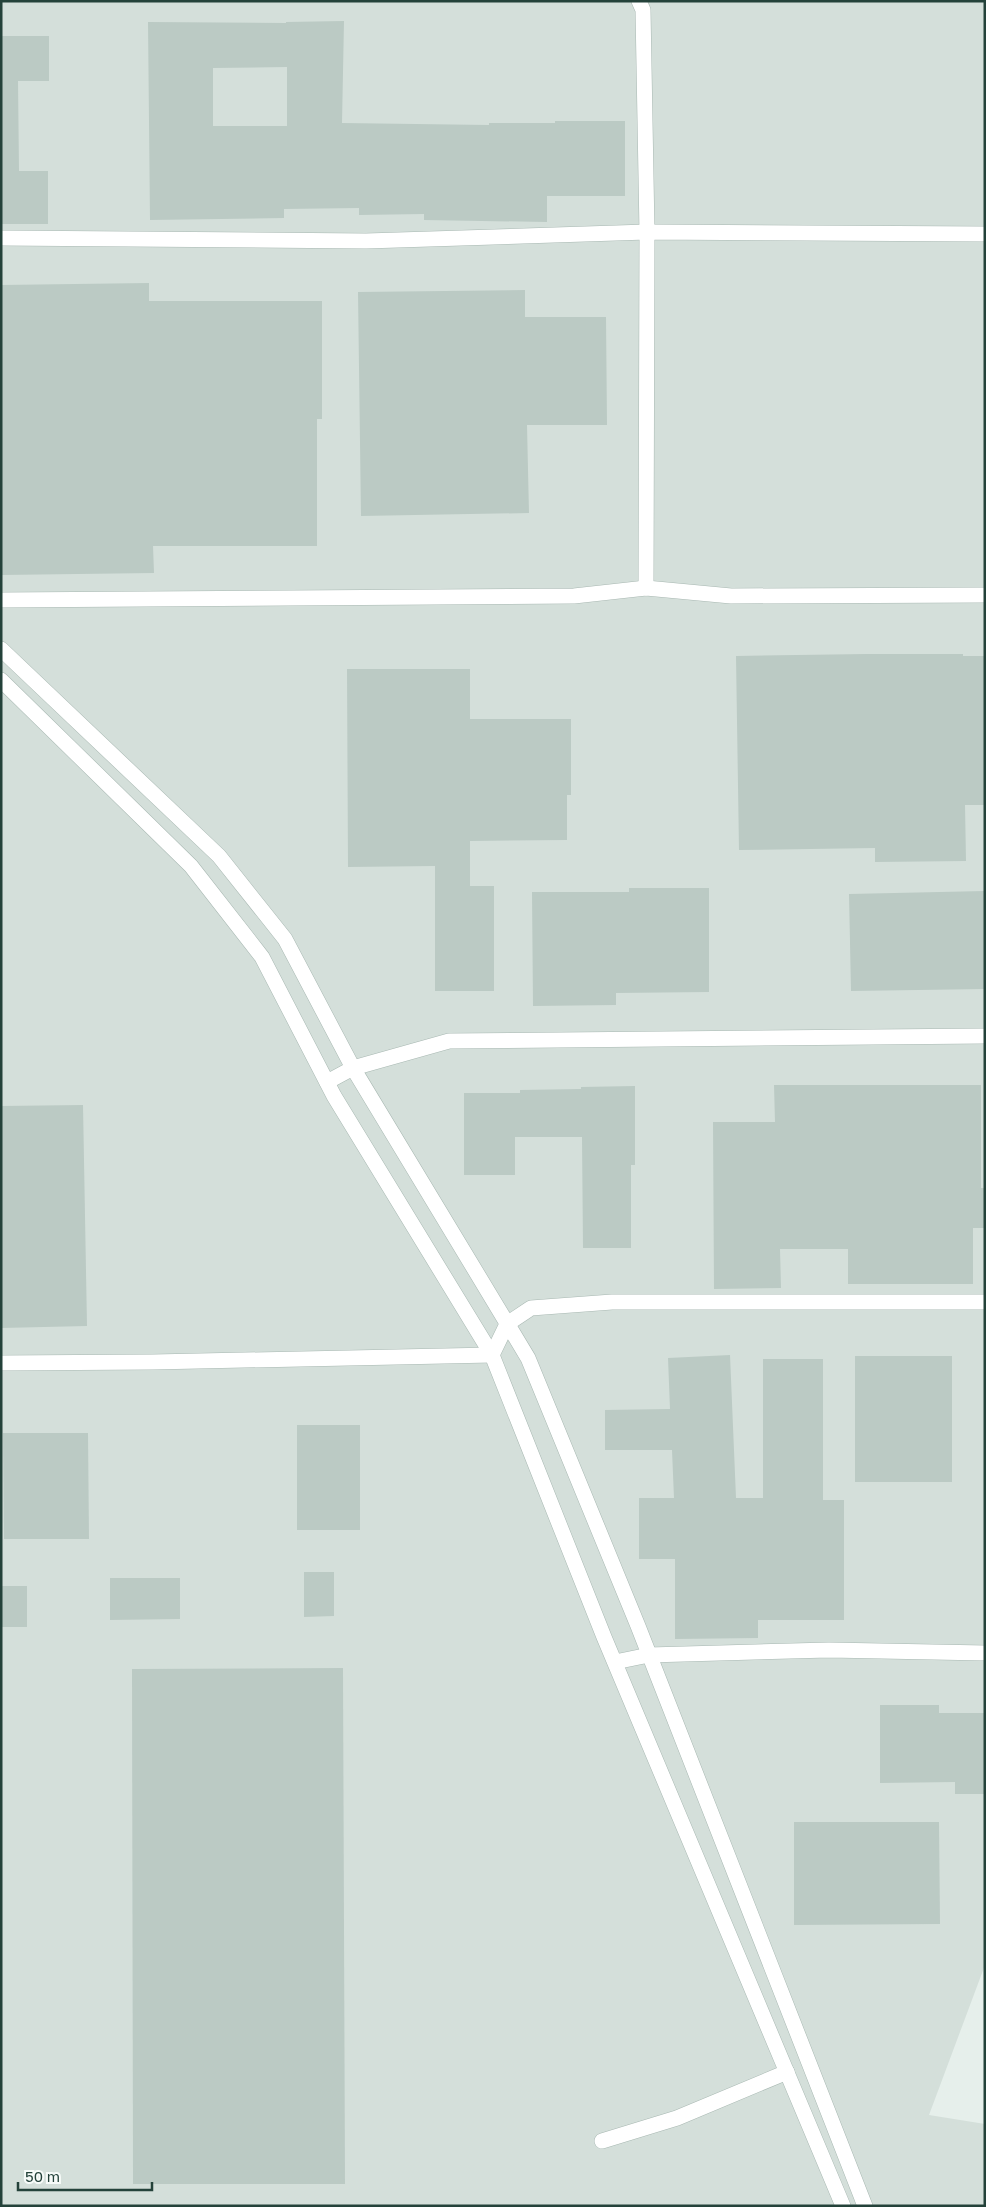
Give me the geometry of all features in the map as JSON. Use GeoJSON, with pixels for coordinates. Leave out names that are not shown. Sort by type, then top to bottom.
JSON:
{"type":"FeatureCollection","features":[{"type":"Feature","properties":{"kind":"street"},"geometry":{"type":"LineString","coordinates":[[639,1],[644,10],[647,232],[646,588]]}},
{"type":"Feature","properties":{"kind":"street"},"geometry":{"type":"LineString","coordinates":[[1,238],[366,241],[647,232],[985,234]]}},
{"type":"Feature","properties":{"kind":"street"},"geometry":{"type":"LineString","coordinates":[[1,600],[574,596],[646,588],[731,596],[985,596]]}},
{"type":"Feature","properties":{"kind":"street"},"geometry":{"type":"LineString","coordinates":[[1,649],[219,856],[285,939],[353,1068],[528,1358],[649,1655],[865,2206]]}},
{"type":"Feature","properties":{"kind":"street"},"geometry":{"type":"LineString","coordinates":[[1,680],[192,866],[262,957],[326,1082],[492,1355],[614,1662],[843,2206]]}},
{"type":"Feature","properties":{"kind":"street"},"geometry":{"type":"LineString","coordinates":[[326,1082],[353,1068],[449,1041],[985,1036]]}},
{"type":"Feature","properties":{"kind":"street"},"geometry":{"type":"LineString","coordinates":[[492,1355],[507,1324],[531,1308],[612,1302],[985,1302]]}},
{"type":"Feature","properties":{"kind":"street"},"geometry":{"type":"LineString","coordinates":[[1,1362],[153,1362],[492,1355]]}},
{"type":"Feature","properties":{"kind":"street"},"geometry":{"type":"LineString","coordinates":[[614,1662],[649,1655],[829,1650],[985,1653]]}},
{"type":"Feature","properties":{"kind":"street"},"geometry":{"type":"LineString","coordinates":[[602,2140],[677,2118],[787,2072]]}},
{"type":"Feature","properties":{"kind":"shaded area"},"geometry":{"type":"Polygon","coordinates":[[[1,1],[985,1],[985,1965],[929,2115],[985,2124],[985,2206],[1,2206],[1,1]]]}},
{"type":"Feature","properties":{"kind":"building"},"geometry":{"type":"Polygon","coordinates":[[[344,21],[342,123],[489,125],[489,123],[555,123],[555,121],[625,121],[625,196],[547,196],[547,222],[424,220],[424,214],[359,215],[359,208],[284,209],[284,218],[150,220],[148,22],[344,21]],[[287,67],[213,68],[213,126],[287,126],[287,67]]]}},
{"type":"Feature","properties":{"kind":"building"},"geometry":{"type":"Polygon","coordinates":[[[1,36],[49,36],[49,81],[18,81],[19,171],[48,171],[48,224],[1,224],[1,36]]]}},
{"type":"Feature","properties":{"kind":"building"},"geometry":{"type":"Polygon","coordinates":[[[149,283],[149,301],[322,301],[322,419],[317,419],[317,546],[153,546],[154,573],[1,575],[1,285],[149,283]]]}},
{"type":"Feature","properties":{"kind":"building"},"geometry":{"type":"Polygon","coordinates":[[[525,290],[525,317],[606,317],[607,425],[527,425],[529,513],[361,516],[358,292],[525,290]]]}},
{"type":"Feature","properties":{"kind":"building"},"geometry":{"type":"Polygon","coordinates":[[[963,654],[963,656],[985,656],[985,805],[965,805],[966,861],[875,862],[875,848],[739,850],[736,656],[963,654]]]}},
{"type":"Feature","properties":{"kind":"building"},"geometry":{"type":"Polygon","coordinates":[[[347,669],[470,669],[470,719],[571,719],[571,795],[567,795],[567,840],[470,841],[470,886],[494,886],[494,991],[435,991],[435,866],[348,867],[347,669]]]}},
{"type":"Feature","properties":{"kind":"building"},"geometry":{"type":"Polygon","coordinates":[[[629,888],[709,888],[709,992],[616,993],[616,1005],[533,1006],[532,892],[629,892],[629,888]]]}},
{"type":"Feature","properties":{"kind":"building"},"geometry":{"type":"Polygon","coordinates":[[[985,891],[985,989],[851,991],[849,894],[985,891]]]}},
{"type":"Feature","properties":{"kind":"building"},"geometry":{"type":"Polygon","coordinates":[[[774,1085],[981,1085],[981,1188],[985,1188],[985,1228],[973,1228],[973,1284],[848,1284],[848,1249],[780,1249],[781,1288],[714,1289],[713,1122],[775,1122],[774,1085]]]}},
{"type":"Feature","properties":{"kind":"building"},"geometry":{"type":"Polygon","coordinates":[[[635,1086],[635,1165],[631,1165],[631,1248],[583,1248],[582,1137],[515,1137],[515,1175],[464,1175],[464,1093],[520,1093],[520,1090],[635,1086]]]}},
{"type":"Feature","properties":{"kind":"building"},"geometry":{"type":"Polygon","coordinates":[[[83,1105],[87,1326],[1,1328],[1,1106],[83,1105]]]}},
{"type":"Feature","properties":{"kind":"building"},"geometry":{"type":"Polygon","coordinates":[[[730,1355],[736,1498],[763,1498],[763,1359],[823,1359],[823,1500],[844,1500],[844,1620],[758,1620],[758,1638],[675,1639],[675,1559],[639,1559],[639,1498],[674,1498],[672,1450],[605,1450],[605,1410],[670,1409],[668,1358],[730,1355]]]}},
{"type":"Feature","properties":{"kind":"building"},"geometry":{"type":"Polygon","coordinates":[[[855,1356],[952,1356],[952,1482],[855,1482],[855,1356]]]}},
{"type":"Feature","properties":{"kind":"building"},"geometry":{"type":"Polygon","coordinates":[[[297,1425],[360,1425],[360,1530],[297,1530],[297,1425]]]}},
{"type":"Feature","properties":{"kind":"building"},"geometry":{"type":"Polygon","coordinates":[[[3,1433],[88,1433],[89,1539],[4,1539],[3,1433]]]}},
{"type":"Feature","properties":{"kind":"building"},"geometry":{"type":"Polygon","coordinates":[[[304,1572],[334,1572],[334,1616],[304,1617],[304,1572]]]}},
{"type":"Feature","properties":{"kind":"building"},"geometry":{"type":"Polygon","coordinates":[[[110,1578],[180,1578],[180,1619],[110,1620],[110,1578]]]}},
{"type":"Feature","properties":{"kind":"building"},"geometry":{"type":"Polygon","coordinates":[[[1,1586],[27,1586],[27,1627],[1,1627],[1,1586]]]}},
{"type":"Feature","properties":{"kind":"building"},"geometry":{"type":"Polygon","coordinates":[[[343,1668],[345,2184],[133,2184],[132,1669],[343,1668]]]}},
{"type":"Feature","properties":{"kind":"building"},"geometry":{"type":"Polygon","coordinates":[[[880,1705],[939,1705],[939,1713],[985,1713],[985,1794],[955,1794],[955,1782],[880,1783],[880,1705]]]}},
{"type":"Feature","properties":{"kind":"building"},"geometry":{"type":"Polygon","coordinates":[[[794,1822],[939,1822],[940,1924],[794,1925],[794,1822]]]}}]}
